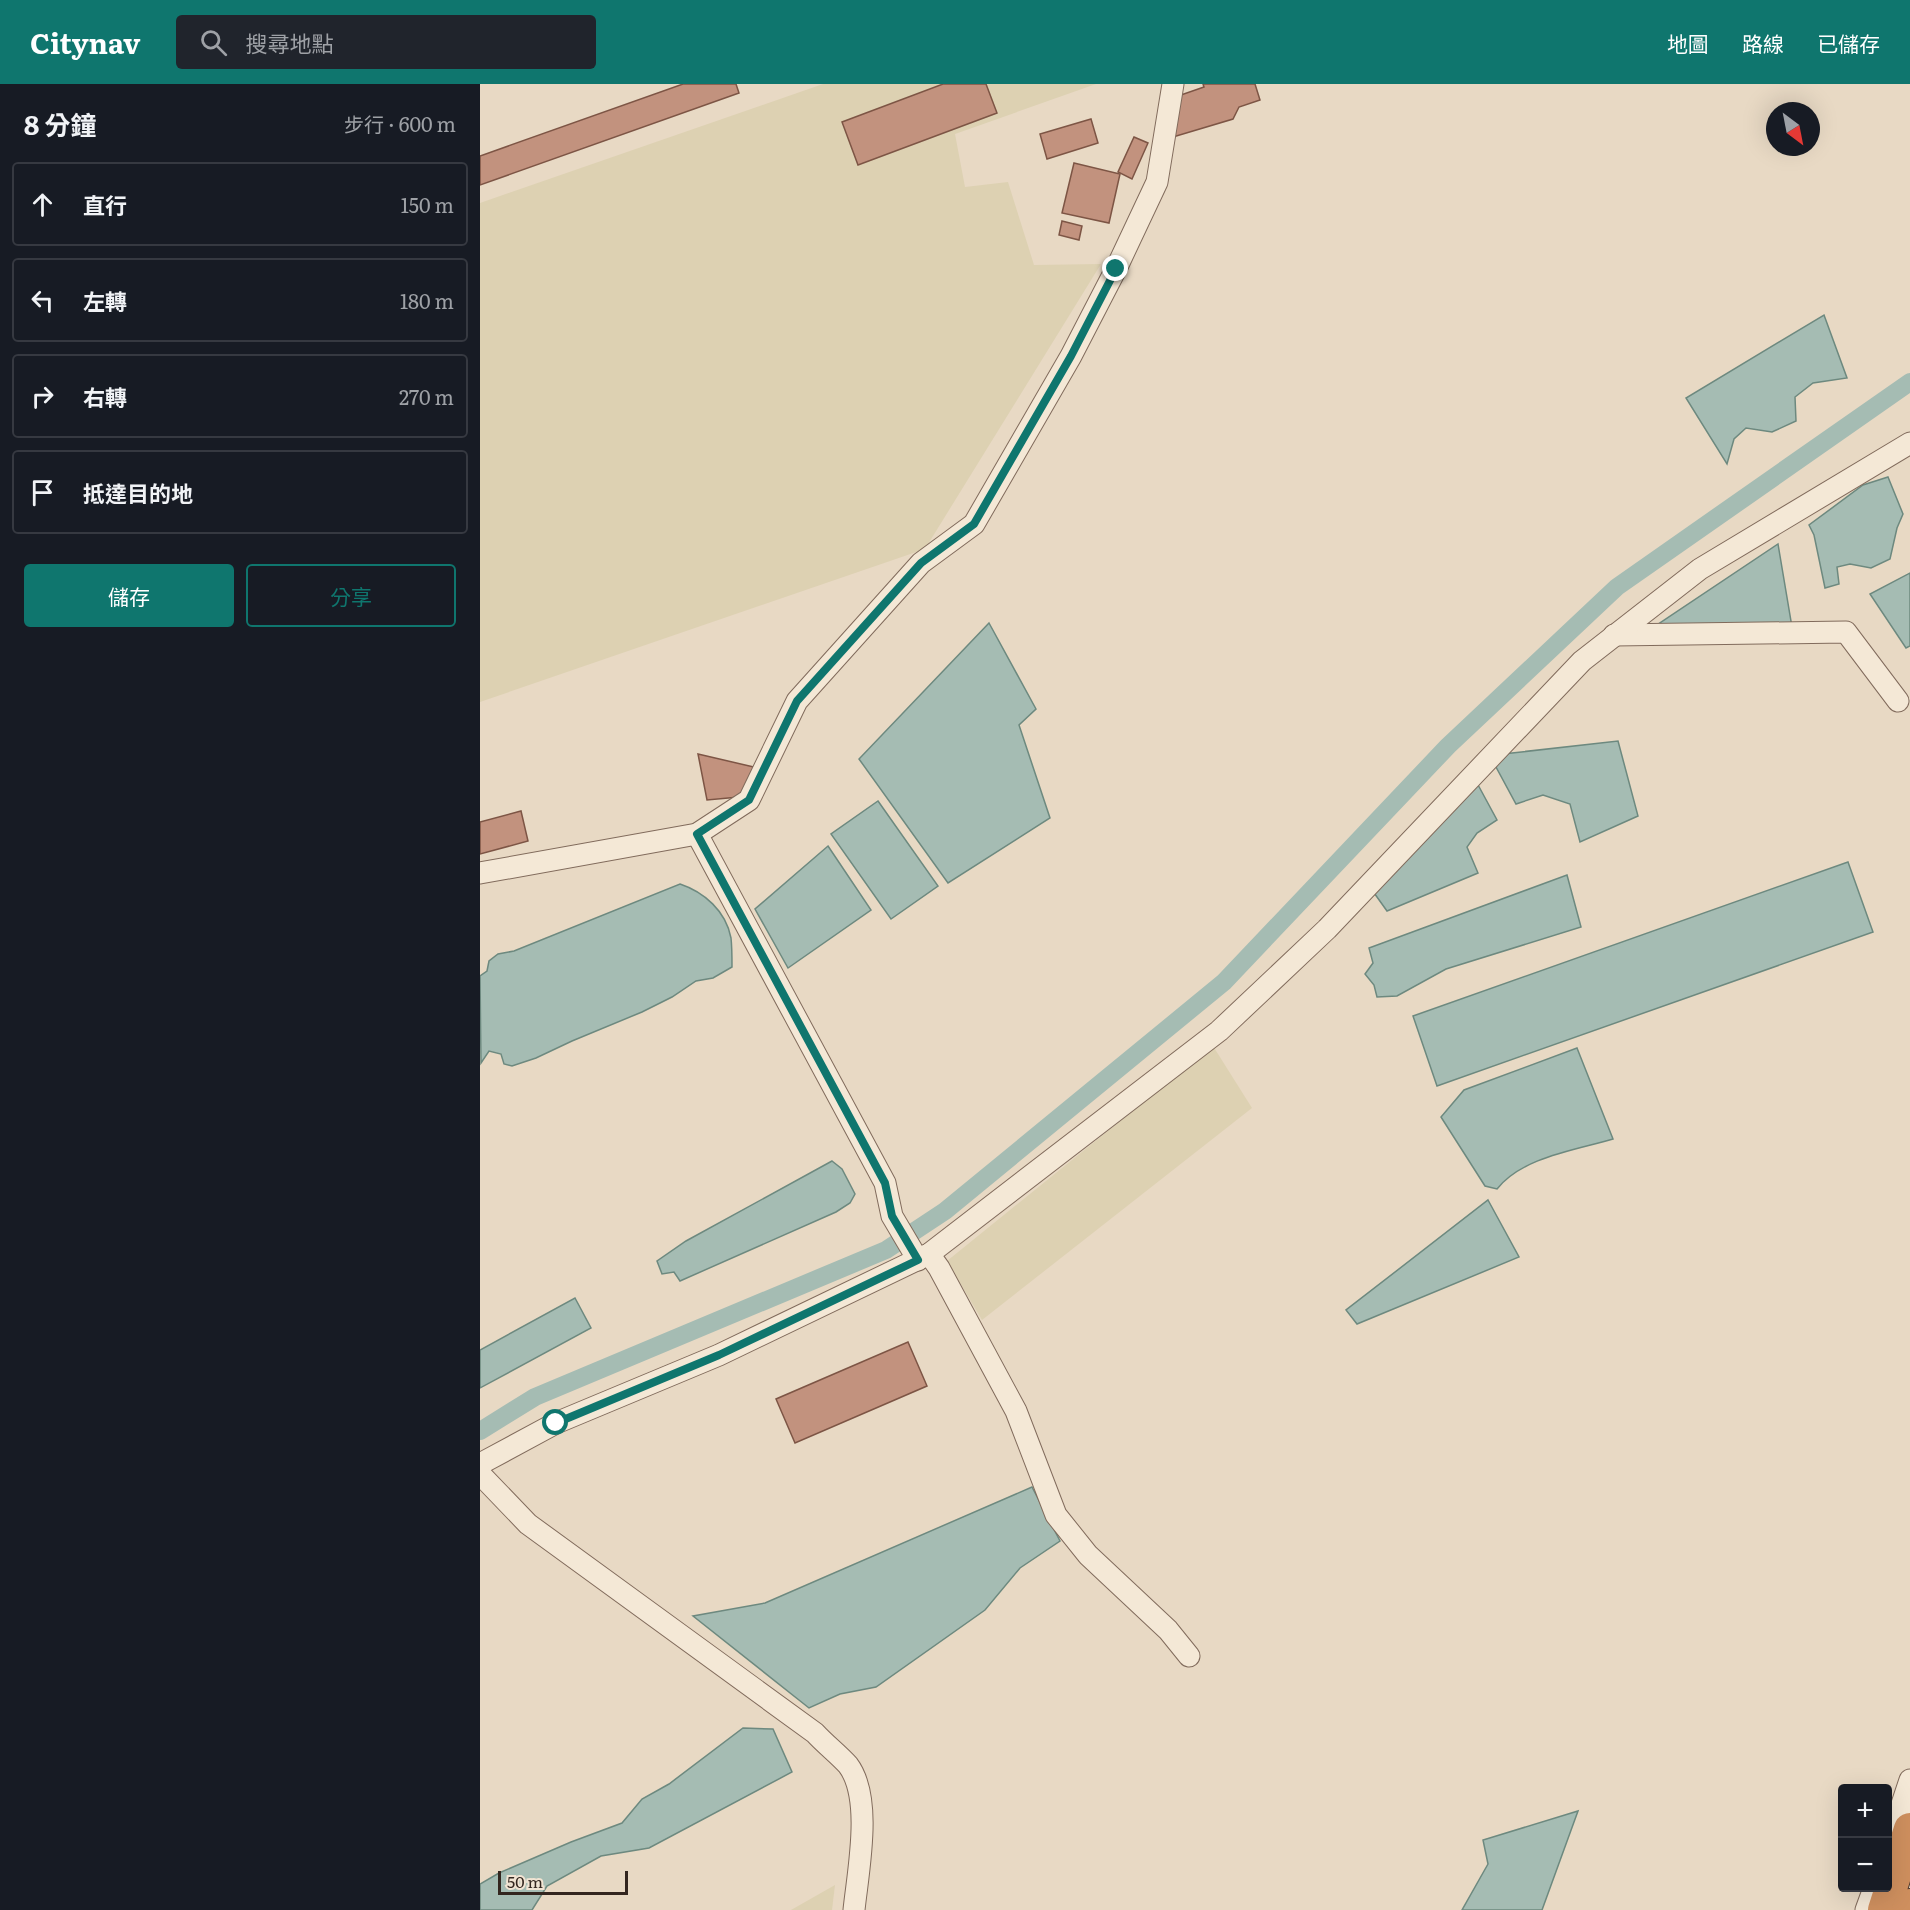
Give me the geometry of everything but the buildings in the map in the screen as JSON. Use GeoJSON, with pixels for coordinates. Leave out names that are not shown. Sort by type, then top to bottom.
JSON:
{"type":"FeatureCollection","features":[{"type":"Feature","properties":{"kind":"highway"},"geometry":{"type":"LineString","coordinates":[[1884,1910],[1910,1829]]}},
{"type":"Feature","properties":{"kind":"highway"},"geometry":{"type":"LineString","coordinates":[[1908,1910],[1910,1905]]}},
{"type":"Feature","properties":{"kind":"street"},"geometry":{"type":"LineString","coordinates":[[480,873],[697,834],[749,800],[797,701],[921,563],[974,524],[1071,356],[1157,182],[1173,84]]}},
{"type":"Feature","properties":{"kind":"street"},"geometry":{"type":"LineString","coordinates":[[480,1464],[556,1423],[719,1355],[923,1257],[1219,1031],[1327,929],[1582,661],[1700,569],[1910,444]]}},
{"type":"Feature","properties":{"kind":"street"},"geometry":{"type":"LineString","coordinates":[[1614,635],[1846,632],[1898,701]]}},
{"type":"Feature","properties":{"kind":"street"},"geometry":{"type":"LineString","coordinates":[[697,834],[885,1183],[892,1216],[923,1257],[939,1268],[1016,1411],[1056,1515],[1088,1555],[1160,1622],[1189,1656]]}},
{"type":"Feature","properties":{"kind":"street"},"geometry":{"type":"LineString","coordinates":[[480,1474],[528,1524],[815,1733],[849,1766],[859,1786],[863,1835],[854,1910]]}},
{"type":"Feature","properties":{"kind":"street"},"geometry":{"type":"LineString","coordinates":[[1890,1838],[1910,1780]]}},
{"type":"Feature","properties":{"kind":"street"},"geometry":{"type":"LineString","coordinates":[[1866,1910],[1872,1892]]}},
{"type":"Feature","properties":{"kind":"shaded area"},"geometry":{"type":"Polygon","coordinates":[[[823,84],[1096,84],[955,134],[965,187],[1008,182],[1034,265],[1101,264],[925,549],[480,702],[480,203],[823,84]]]}},
{"type":"Feature","properties":{"kind":"shaded area"},"geometry":{"type":"Polygon","coordinates":[[[1824,315],[1847,378],[1813,383],[1795,397],[1796,421],[1772,432],[1746,428],[1734,439],[1727,464],[1686,398],[1824,315]]]}},
{"type":"Feature","properties":{"kind":"shaded area"},"geometry":{"type":"Polygon","coordinates":[[[1888,477],[1903,514],[1897,528],[1890,559],[1871,568],[1850,564],[1837,567],[1839,584],[1825,588],[1814,535],[1809,525],[1863,485],[1888,477]]]}},
{"type":"Feature","properties":{"kind":"shaded area"},"geometry":{"type":"Polygon","coordinates":[[[1778,544],[1794,639],[1627,645],[1778,544]]]}},
{"type":"Feature","properties":{"kind":"shaded area"},"geometry":{"type":"Polygon","coordinates":[[[1910,573],[1910,646],[1906,648],[1870,594],[1910,573]]]}},
{"type":"Feature","properties":{"kind":"shaded area"},"geometry":{"type":"Polygon","coordinates":[[[989,623],[1036,709],[1019,725],[1050,818],[948,883],[859,759],[989,623]]]}},
{"type":"Feature","properties":{"kind":"shaded area"},"geometry":{"type":"Polygon","coordinates":[[[1618,741],[1638,816],[1580,842],[1570,804],[1543,795],[1516,804],[1496,767],[1503,754],[1618,741]]]}},
{"type":"Feature","properties":{"kind":"shaded area"},"geometry":{"type":"Polygon","coordinates":[[[1477,783],[1497,820],[1477,833],[1467,847],[1478,873],[1387,911],[1372,890],[1477,783]]]}},
{"type":"Feature","properties":{"kind":"shaded area"},"geometry":{"type":"Polygon","coordinates":[[[878,801],[938,886],[891,919],[831,834],[878,801]]]}},
{"type":"Feature","properties":{"kind":"shaded area"},"geometry":{"type":"Polygon","coordinates":[[[828,846],[871,910],[788,968],[755,909],[828,846]]]}},
{"type":"Feature","properties":{"kind":"shaded area"},"geometry":{"type":"Polygon","coordinates":[[[1848,862],[1873,932],[1437,1086],[1413,1016],[1848,862]]]}},
{"type":"Feature","properties":{"kind":"shaded area"},"geometry":{"type":"Polygon","coordinates":[[[1567,875],[1581,927],[1446,969],[1397,996],[1377,997],[1374,985],[1365,974],[1373,963],[1369,948],[1567,875]]]}},
{"type":"Feature","properties":{"kind":"shaded area"},"geometry":{"type":"Polygon","coordinates":[[[680,884],[705,897],[719,911],[731,938],[732,967],[713,978],[696,981],[672,997],[642,1012],[536,1058],[512,1066],[504,1064],[501,1054],[489,1051],[481,1063],[480,976],[487,971],[489,961],[498,954],[514,951],[680,884]]]}},
{"type":"Feature","properties":{"kind":"shaded area"},"geometry":{"type":"Polygon","coordinates":[[[1213,1046],[1252,1108],[982,1320],[947,1261],[1213,1046]]]}},
{"type":"Feature","properties":{"kind":"shaded area"},"geometry":{"type":"Polygon","coordinates":[[[1577,1048],[1613,1139],[1535,1162],[1520,1169],[1497,1189],[1485,1186],[1441,1117],[1464,1090],[1577,1048]]]}},
{"type":"Feature","properties":{"kind":"shaded area"},"geometry":{"type":"Polygon","coordinates":[[[832,1161],[842,1169],[855,1194],[850,1203],[836,1212],[680,1281],[674,1272],[662,1274],[657,1261],[686,1241],[832,1161]]]}},
{"type":"Feature","properties":{"kind":"shaded area"},"geometry":{"type":"Polygon","coordinates":[[[1488,1200],[1519,1257],[1357,1324],[1346,1310],[1488,1200]]]}},
{"type":"Feature","properties":{"kind":"shaded area"},"geometry":{"type":"Polygon","coordinates":[[[575,1298],[591,1328],[480,1388],[480,1350],[575,1298]]]}},
{"type":"Feature","properties":{"kind":"shaded area"},"geometry":{"type":"Polygon","coordinates":[[[1032,1487],[1060,1541],[1020,1568],[985,1610],[876,1687],[840,1694],[809,1708],[693,1616],[765,1603],[1032,1487]]]}},
{"type":"Feature","properties":{"kind":"shaded area"},"geometry":{"type":"Polygon","coordinates":[[[743,1728],[773,1729],[792,1772],[649,1848],[601,1856],[547,1886],[532,1910],[480,1910],[480,1884],[499,1873],[571,1842],[622,1823],[642,1799],[669,1784],[743,1728]]]}},
{"type":"Feature","properties":{"kind":"shaded area"},"geometry":{"type":"Polygon","coordinates":[[[1578,1811],[1542,1910],[1462,1910],[1488,1864],[1483,1840],[1578,1811]]]}},
{"type":"Feature","properties":{"kind":"shaded area"},"geometry":{"type":"Polygon","coordinates":[[[835,1885],[832,1910],[791,1910],[835,1885]]]}},
{"type":"Feature","properties":{"kind":"waterway"},"geometry":{"type":"LineString","coordinates":[[480,1431],[535,1397],[886,1250],[945,1211],[1224,982],[1448,746],[1617,587],[1910,382]]}},
{"type":"Feature","properties":{"kind":"route"},"geometry":{"type":"LineString","coordinates":[[556,1423],[719,1355],[918,1260],[892,1216],[885,1183],[697,834],[749,800],[797,701],[921,563],[974,524],[1071,356],[1116,269]]}}]}
